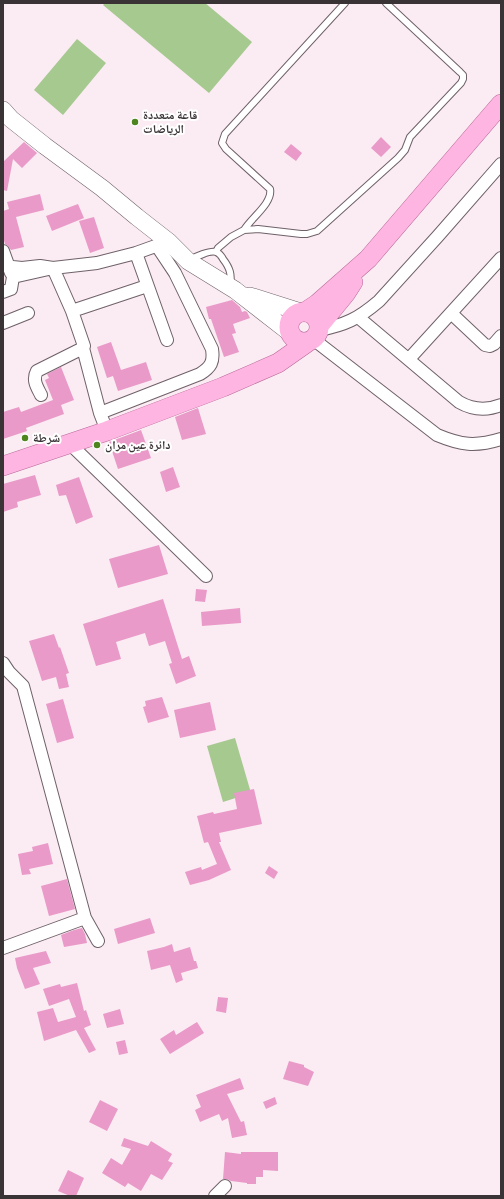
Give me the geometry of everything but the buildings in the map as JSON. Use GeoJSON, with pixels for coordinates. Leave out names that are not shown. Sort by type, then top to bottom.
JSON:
{"type":"FeatureCollection","features":[{"type":"Feature","properties":{"kind":"main road"},"geometry":{"type":"LineString","coordinates":[[3,466],[107,431],[223,387],[268,368],[288,356],[314,334],[346,293],[368,259],[501,104]]}},
{"type":"Feature","properties":{"kind":"main road"},"geometry":{"type":"LineString","coordinates":[[3,110],[11,119],[102,188],[137,217],[163,244],[232,289],[290,333],[297,341],[302,342],[314,334],[316,318],[313,315],[267,302],[232,289]]}},
{"type":"Feature","properties":{"kind":"main road"},"geometry":{"type":"LineString","coordinates":[[268,368],[280,352],[290,333],[290,320],[297,314],[317,304],[368,259]]}},
{"type":"Feature","properties":{"kind":"street"},"geometry":{"type":"LineString","coordinates":[[314,334],[344,324],[358,317],[379,301],[501,164]]}},
{"type":"Feature","properties":{"kind":"street"},"geometry":{"type":"LineString","coordinates":[[8,270],[40,266],[53,268],[97,263],[163,244],[175,273],[212,349],[213,356],[211,364],[208,369],[200,374],[100,413]]}},
{"type":"Feature","properties":{"kind":"street"},"geometry":{"type":"LineString","coordinates":[[3,251],[11,289],[3,292]]}},
{"type":"Feature","properties":{"kind":"street"},"geometry":{"type":"LineString","coordinates":[[136,253],[167,340]]}},
{"type":"Feature","properties":{"kind":"street"},"geometry":{"type":"LineString","coordinates":[[409,359],[452,314],[501,258]]}},
{"type":"Feature","properties":{"kind":"street"},"geometry":{"type":"LineString","coordinates":[[53,268],[72,311],[84,346],[83,348],[100,413],[107,431]]}},
{"type":"Feature","properties":{"kind":"street"},"geometry":{"type":"LineString","coordinates":[[72,311],[147,286]]}},
{"type":"Feature","properties":{"kind":"street"},"geometry":{"type":"LineString","coordinates":[[3,324],[28,313]]}},
{"type":"Feature","properties":{"kind":"street"},"geometry":{"type":"LineString","coordinates":[[452,314],[485,345],[490,346],[494,344],[501,336]]}},
{"type":"Feature","properties":{"kind":"street"},"geometry":{"type":"LineString","coordinates":[[358,317],[409,359],[455,400],[475,409],[492,409],[501,406]]}},
{"type":"Feature","properties":{"kind":"street"},"geometry":{"type":"LineString","coordinates":[[314,334],[436,435],[452,442],[470,445],[487,444],[501,440]]}},
{"type":"Feature","properties":{"kind":"street"},"geometry":{"type":"LineString","coordinates":[[41,395],[34,380],[37,371],[83,348]]}},
{"type":"Feature","properties":{"kind":"street"},"geometry":{"type":"LineString","coordinates":[[69,443],[206,576]]}},
{"type":"Feature","properties":{"kind":"street"},"geometry":{"type":"LineString","coordinates":[[3,663],[9,672],[23,686],[84,918],[98,941]]}},
{"type":"Feature","properties":{"kind":"street"},"geometry":{"type":"LineString","coordinates":[[3,948],[84,918]]}},
{"type":"Feature","properties":{"kind":"street"},"geometry":{"type":"LineString","coordinates":[[215,1196],[225,1186]]}},
{"type":"Feature","properties":{"kind":"lane"},"geometry":{"type":"LineString","coordinates":[[244,230],[247,224],[270,198],[271,194],[270,189],[226,149],[222,143],[225,134],[345,3]]}},
{"type":"Feature","properties":{"kind":"lane"},"geometry":{"type":"LineString","coordinates":[[188,261],[198,256],[216,252],[218,248],[231,237],[244,230],[258,229],[307,234],[322,228],[334,215],[398,158],[405,150],[410,137],[460,83],[463,79],[463,75],[386,3]]}},
{"type":"Feature","properties":{"kind":"lane"},"geometry":{"type":"LineString","coordinates":[[216,252],[220,255],[229,268],[232,289]]}},
{"type":"Feature","properties":{"kind":"green space"},"geometry":{"type":"Polygon","coordinates":[[[105,3],[205,3],[252,42],[209,93],[103,5],[105,3]]]}},
{"type":"Feature","properties":{"kind":"green space"},"geometry":{"type":"Polygon","coordinates":[[[77,39],[106,63],[63,115],[34,90],[77,39]]]}},
{"type":"Feature","properties":{"kind":"green space"},"geometry":{"type":"Polygon","coordinates":[[[235,738],[251,793],[223,802],[207,746],[235,738]]]}},
{"type":"Feature","properties":{"kind":"place","name":"قاعة متعددة الرياضات"},"geometry":{"type":"Point","coordinates":[135,122]}},
{"type":"Feature","properties":{"kind":"place","name":"شرطة"},"geometry":{"type":"Point","coordinates":[25,438]}},
{"type":"Feature","properties":{"kind":"place","name":"دائرة عين مران"},"geometry":{"type":"Point","coordinates":[97,445]}}]}
